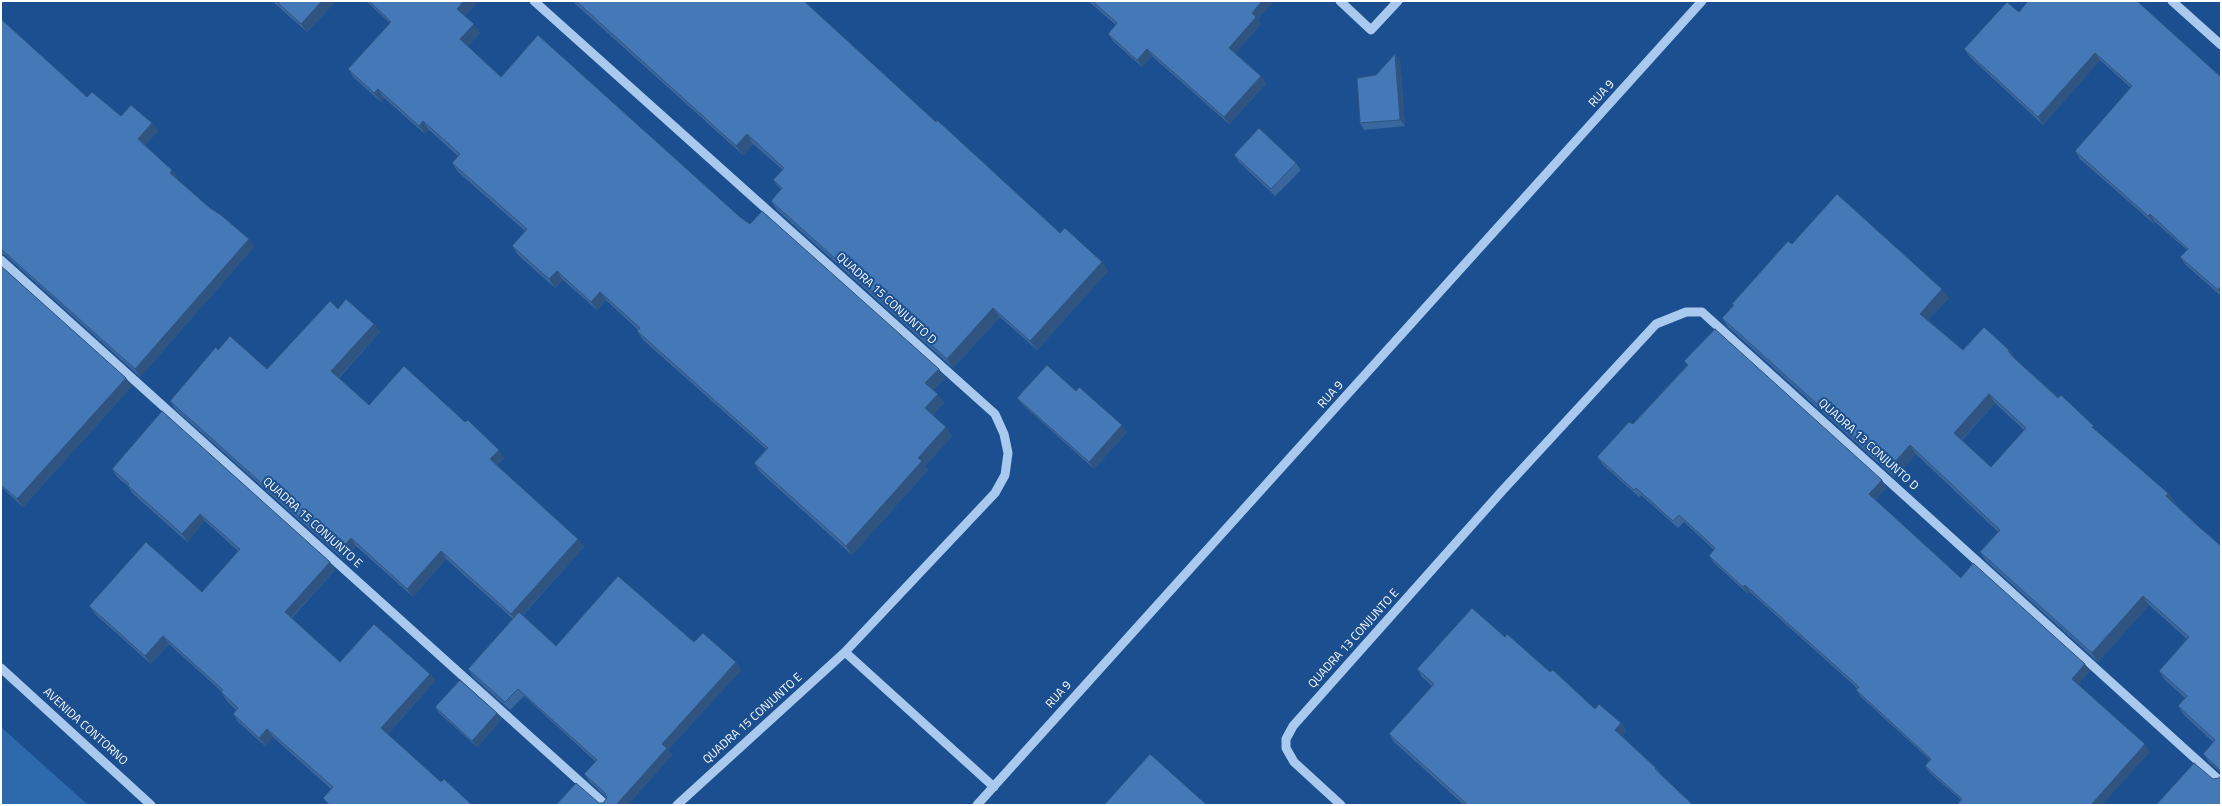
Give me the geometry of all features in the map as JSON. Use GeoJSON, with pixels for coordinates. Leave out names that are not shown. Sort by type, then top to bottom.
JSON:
{"type":"FeatureCollection","features":[{"type":"Feature","properties":{"kind":"street","name":"QUADRA 15 CONJUNTO D"},"geometry":{"type":"LineString","coordinates":[[534,1],[995,414],[1004,434],[1008,453],[1005,475],[996,493],[845,652]]}},
{"type":"Feature","properties":{"kind":"street"},"geometry":{"type":"LineString","coordinates":[[1340,1],[1372,30],[1398,1]]}},
{"type":"Feature","properties":{"kind":"street","name":"RUA 9"},"geometry":{"type":"LineString","coordinates":[[977,805],[1702,1]]}},
{"type":"Feature","properties":{"kind":"street"},"geometry":{"type":"LineString","coordinates":[[2172,1],[2221,45]]}},
{"type":"Feature","properties":{"kind":"street","name":"QUADRA 15 CONJUNTO E"},"geometry":{"type":"LineString","coordinates":[[1,260],[606,805]]}},
{"type":"Feature","properties":{"kind":"street","name":"QUADRA 13 CONJUNTO D"},"geometry":{"type":"LineString","coordinates":[[1502,491],[1656,324],[1686,312],[1702,312],[2221,782]]}},
{"type":"Feature","properties":{"kind":"street","name":"QUADRA 13 CONJUNTO E"},"geometry":{"type":"LineString","coordinates":[[1341,805],[1294,762],[1286,748],[1286,739],[1293,726],[1502,491]]}},
{"type":"Feature","properties":{"kind":"street"},"geometry":{"type":"LineString","coordinates":[[845,652],[994,787]]}},
{"type":"Feature","properties":{"kind":"street","name":"QUADRA 15 CONJUNTO E"},"geometry":{"type":"LineString","coordinates":[[678,805],[845,652]]}},
{"type":"Feature","properties":{"kind":"street","name":"AVENIDA CONTORNO"},"geometry":{"type":"LineString","coordinates":[[1,668],[151,805]]}},
{"type":"Feature","properties":{"kind":"shaded area"},"geometry":{"type":"Polygon","coordinates":[[[1,727],[88,805],[1,805],[1,727]]]}},
{"type":"Feature","properties":{"kind":"building"},"geometry":{"type":"Polygon","coordinates":[[[276,1],[322,1],[301,24],[276,1]]]}},
{"type":"Feature","properties":{"kind":"building"},"geometry":{"type":"Polygon","coordinates":[[[369,1],[464,1],[457,9],[474,24],[460,39],[501,77],[538,35],[740,217],[750,224],[762,211],[939,369],[925,383],[938,394],[925,408],[946,427],[918,458],[922,461],[846,546],[754,463],[768,448],[637,331],[640,328],[600,292],[591,302],[557,271],[549,279],[512,246],[527,229],[452,163],[460,154],[423,121],[419,126],[378,89],[374,93],[348,69],[391,22],[369,1]]]}},
{"type":"Feature","properties":{"kind":"building"},"geometry":{"type":"Polygon","coordinates":[[[576,1],[804,1],[1060,233],[1065,228],[1102,262],[1030,341],[993,308],[947,359],[771,201],[782,188],[773,180],[784,168],[747,134],[736,146],[576,1]]]}},
{"type":"Feature","properties":{"kind":"building"},"geometry":{"type":"Polygon","coordinates":[[[1092,1],[1262,1],[1252,13],[1256,17],[1229,48],[1261,76],[1224,117],[1147,49],[1137,60],[1108,34],[1117,23],[1092,1]]]}},
{"type":"Feature","properties":{"kind":"building"},"geometry":{"type":"Polygon","coordinates":[[[2028,1],[2137,1],[2221,77],[2221,286],[2218,290],[2180,257],[2188,249],[2150,214],[2148,216],[2075,151],[2132,86],[2095,53],[2038,117],[1964,49],[2007,2],[2019,12],[2028,1]]]}},
{"type":"Feature","properties":{"kind":"building"},"geometry":{"type":"Polygon","coordinates":[[[1,19],[87,97],[92,92],[121,116],[131,105],[152,123],[138,139],[172,170],[170,173],[249,239],[135,369],[1,249],[1,19]]]}},
{"type":"Feature","properties":{"kind":"building"},"geometry":{"type":"Polygon","coordinates":[[[1395,54],[1400,120],[1360,123],[1357,78],[1376,75],[1395,54]]]}},
{"type":"Feature","properties":{"kind":"building"},"geometry":{"type":"Polygon","coordinates":[[[1259,128],[1296,163],[1271,189],[1234,155],[1259,128]]]}},
{"type":"Feature","properties":{"kind":"building"},"geometry":{"type":"Polygon","coordinates":[[[1837,194],[1942,289],[1920,314],[1963,350],[1984,327],[2009,350],[2014,358],[2058,398],[2061,395],[2094,426],[2092,427],[2168,493],[2166,496],[2221,546],[2221,773],[2203,754],[2215,740],[2178,706],[2187,696],[2159,671],[2189,637],[2143,596],[2092,653],[1980,552],[2000,530],[1910,445],[1889,469],[1722,318],[1734,305],[1732,304],[1788,241],[1792,244],[1837,194]],[[1989,394],[1954,433],[1991,467],[2026,428],[1989,394]]]}},
{"type":"Feature","properties":{"kind":"building"},"geometry":{"type":"Polygon","coordinates":[[[1,266],[126,378],[17,499],[1,485],[1,266]]]}},
{"type":"Feature","properties":{"kind":"building"},"geometry":{"type":"Polygon","coordinates":[[[346,299],[374,324],[331,371],[369,405],[404,366],[465,422],[468,420],[497,448],[499,450],[490,459],[578,539],[511,614],[441,551],[407,589],[351,538],[338,552],[170,401],[216,347],[218,350],[230,336],[267,369],[330,301],[338,309],[346,299]]]}},
{"type":"Feature","properties":{"kind":"building"},"geometry":{"type":"Polygon","coordinates":[[[1715,329],[1882,480],[1869,494],[1961,578],[1973,563],[2085,664],[2072,679],[2145,744],[2091,805],[1957,805],[1962,799],[1925,766],[1931,759],[1856,690],[1859,687],[1745,585],[1743,587],[1709,556],[1715,548],[1679,515],[1673,521],[1597,457],[1629,422],[1633,424],[1688,365],[1684,361],[1715,329]]]}},
{"type":"Feature","properties":{"kind":"building"},"geometry":{"type":"Polygon","coordinates":[[[1047,365],[1076,391],[1079,387],[1122,425],[1089,462],[1017,398],[1047,365]]]}},
{"type":"Feature","properties":{"kind":"building"},"geometry":{"type":"Polygon","coordinates":[[[162,411],[330,562],[285,612],[340,662],[374,624],[430,674],[381,728],[441,782],[444,779],[472,805],[330,805],[323,798],[333,787],[267,729],[259,738],[233,714],[238,708],[221,692],[223,690],[163,636],[145,656],[89,606],[146,542],[202,592],[240,549],[200,514],[182,534],[127,485],[129,484],[112,469],[162,411]]]}},
{"type":"Feature","properties":{"kind":"building"},"geometry":{"type":"Polygon","coordinates":[[[618,576],[694,642],[703,633],[736,662],[662,744],[667,748],[616,805],[556,805],[576,783],[599,803],[603,803],[607,798],[605,793],[584,774],[597,760],[518,689],[505,702],[468,669],[519,612],[556,646],[618,576]]]}},
{"type":"Feature","properties":{"kind":"building"},"geometry":{"type":"Polygon","coordinates":[[[1472,608],[1505,637],[1507,634],[1550,672],[1553,670],[1595,709],[1599,704],[1621,723],[1615,730],[1693,805],[1468,805],[1389,734],[1434,684],[1417,669],[1472,608]]]}},
{"type":"Feature","properties":{"kind":"building"},"geometry":{"type":"Polygon","coordinates":[[[460,680],[497,713],[472,741],[435,707],[460,680]]]}},
{"type":"Feature","properties":{"kind":"building"},"geometry":{"type":"Polygon","coordinates":[[[1150,754],[1207,805],[1104,805],[1150,754]]]}},
{"type":"Feature","properties":{"kind":"building"},"geometry":{"type":"Polygon","coordinates":[[[2194,763],[2213,779],[2219,778],[2221,775],[2221,805],[2156,805],[2194,763]]]}}]}
